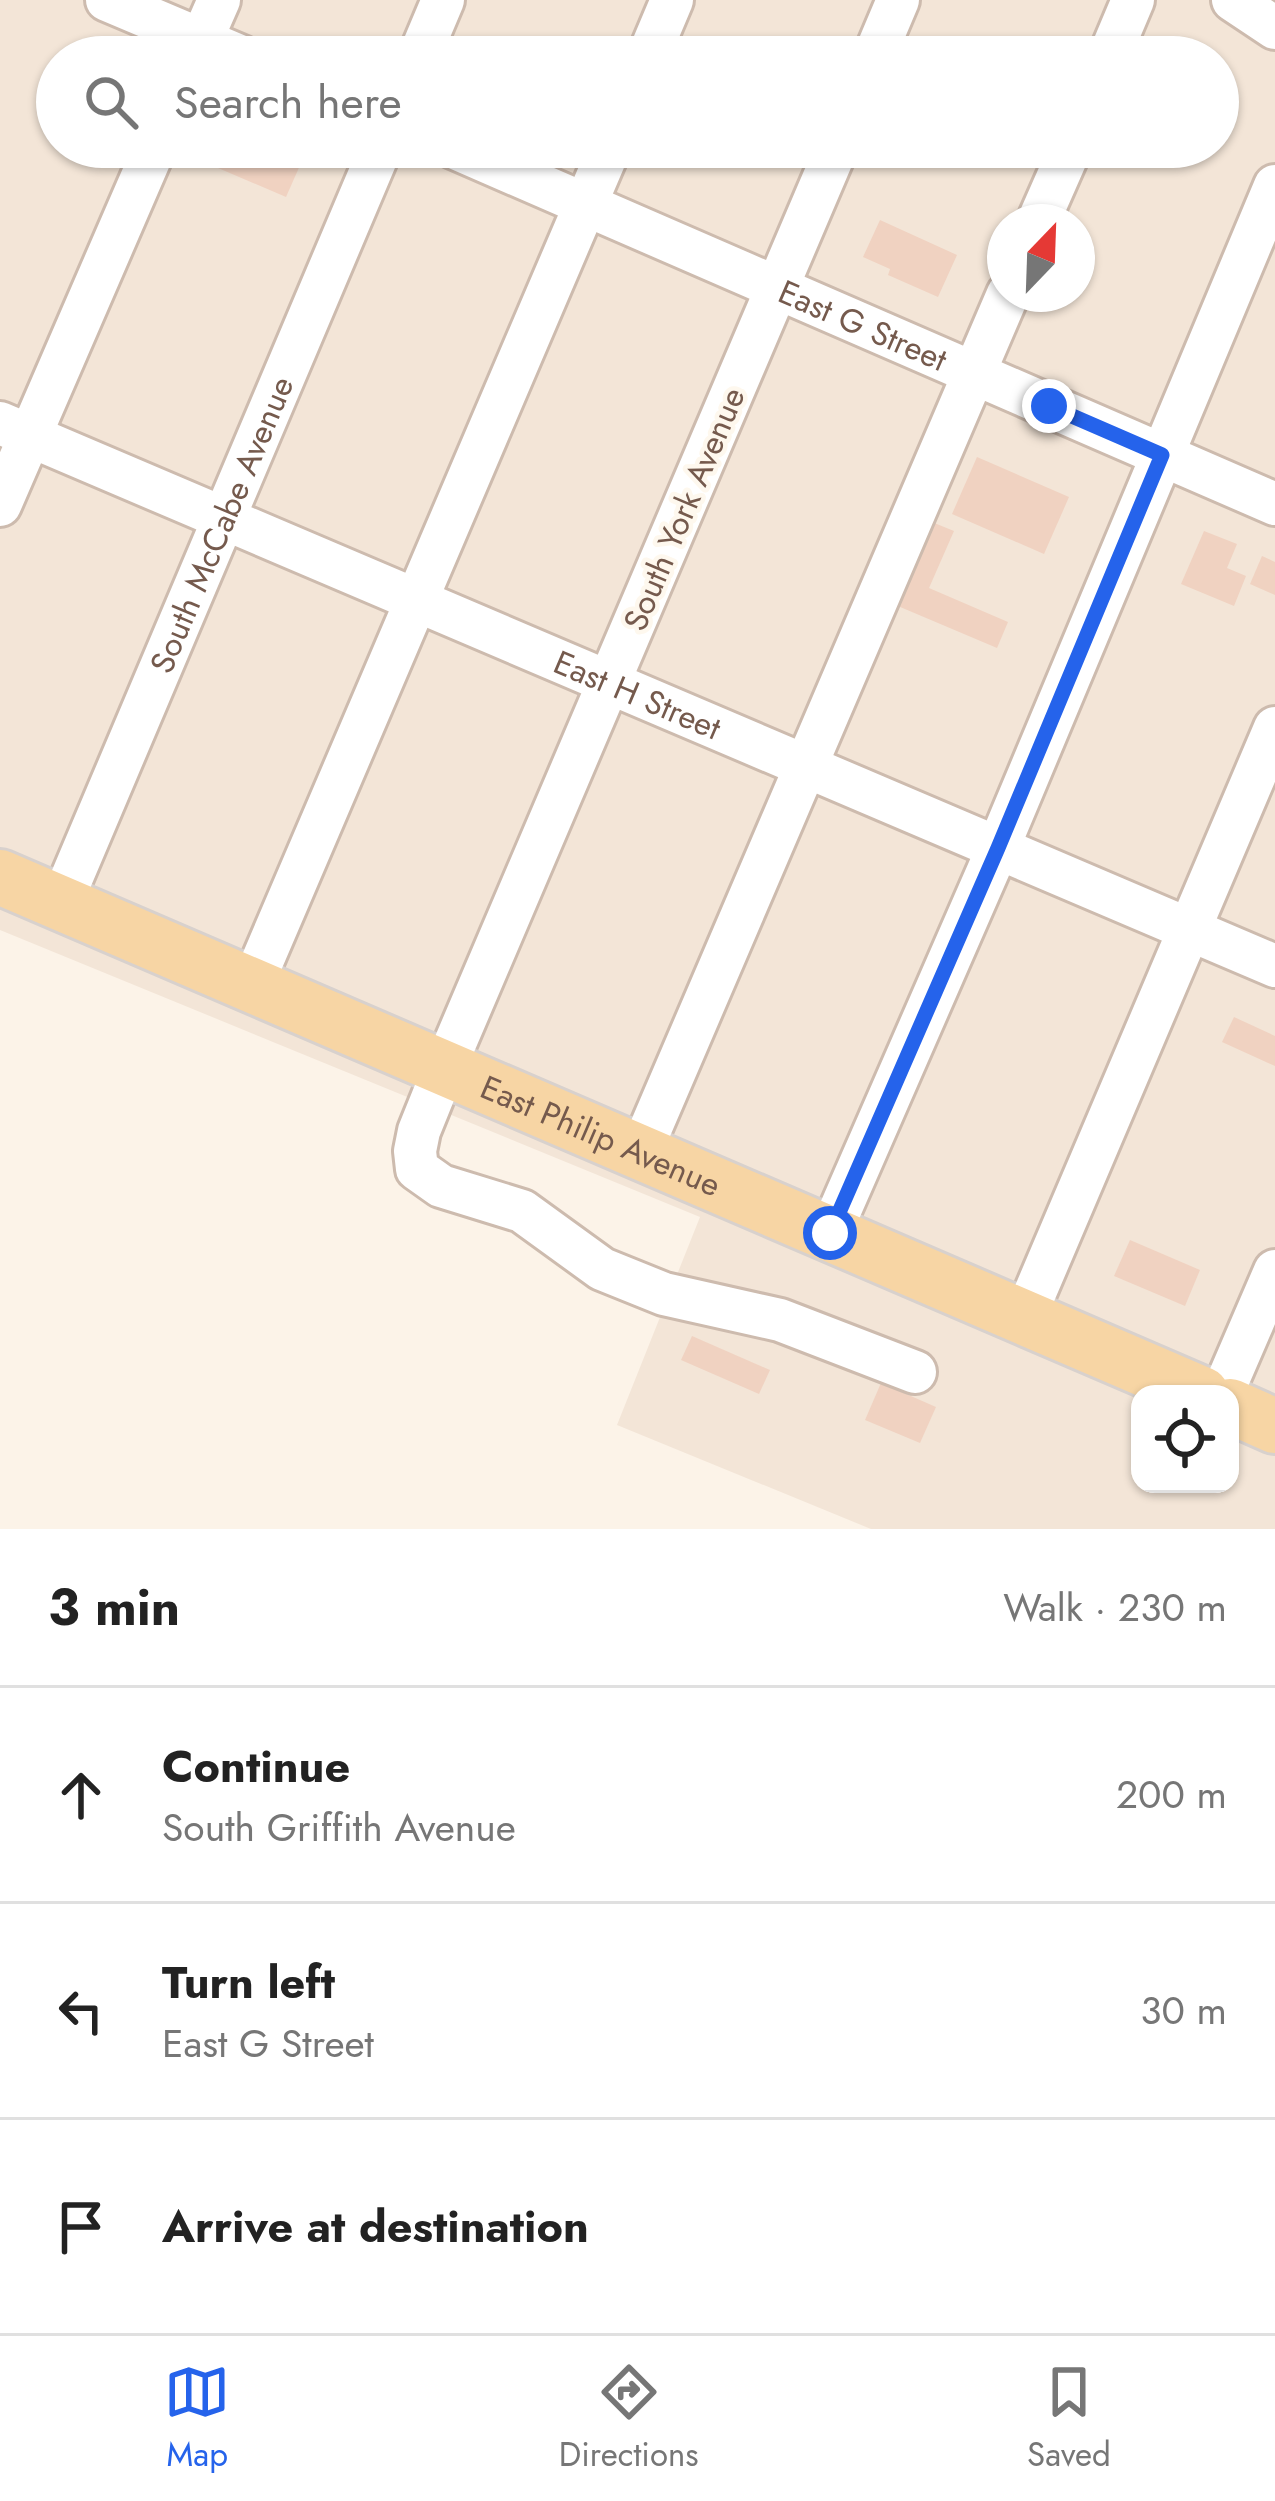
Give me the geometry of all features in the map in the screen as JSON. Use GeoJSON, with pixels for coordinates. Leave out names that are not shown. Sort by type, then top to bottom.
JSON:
{"type":"FeatureCollection","features":[{"type":"Feature","properties":{"kind":"main road","name":"East Philip Avenue"},"geometry":{"type":"LineString","coordinates":[[0,877],[1182,1385]]}},
{"type":"Feature","properties":{"kind":"main road"},"geometry":{"type":"LineString","coordinates":[[1239,1410],[1275,1426]]}},
{"type":"Feature","properties":{"kind":"street"},"geometry":{"type":"LineString","coordinates":[[106,0],[175,36]]}},
{"type":"Feature","properties":{"kind":"street"},"geometry":{"type":"LineString","coordinates":[[203,36],[219,0]]}},
{"type":"Feature","properties":{"kind":"street"},"geometry":{"type":"LineString","coordinates":[[427,36],[442,0]]}},
{"type":"Feature","properties":{"kind":"street"},"geometry":{"type":"LineString","coordinates":[[657,36],[672,0]]}},
{"type":"Feature","properties":{"kind":"street"},"geometry":{"type":"LineString","coordinates":[[883,36],[898,0]]}},
{"type":"Feature","properties":{"kind":"street"},"geometry":{"type":"LineString","coordinates":[[1118,36],[1133,0]]}},
{"type":"Feature","properties":{"kind":"street"},"geometry":{"type":"LineString","coordinates":[[1233,0],[1275,28]]}},
{"type":"Feature","properties":{"kind":"street"},"geometry":{"type":"LineString","coordinates":[[0,505],[14,429],[144,168]]}},
{"type":"Feature","properties":{"kind":"street","name":"South McCabe Avenue"},"geometry":{"type":"LineString","coordinates":[[61,903],[372,168]]}},
{"type":"Feature","properties":{"kind":"street","name":"East G Street"},"geometry":{"type":"LineString","coordinates":[[501,168],[1275,504]]}},
{"type":"Feature","properties":{"kind":"street"},"geometry":{"type":"LineString","coordinates":[[252,986],[601,168]]}},
{"type":"Feature","properties":{"kind":"street","name":"South York Avenue"},"geometry":{"type":"LineString","coordinates":[[829,168],[444,1069],[415,1151],[417,1168],[441,1186],[522,1210],[602,1269],[664,1294],[780,1320],[915,1372]]}},
{"type":"Feature","properties":{"kind":"street"},"geometry":{"type":"LineString","coordinates":[[1046,204],[1061,168]]}},
{"type":"Feature","properties":{"kind":"street"},"geometry":{"type":"LineString","coordinates":[[830,1233],[998,848],[1275,186]]}},
{"type":"Feature","properties":{"kind":"street"},"geometry":{"type":"LineString","coordinates":[[640,1153],[1000,312]]}},
{"type":"Feature","properties":{"kind":"street","name":"East H Street"},"geometry":{"type":"LineString","coordinates":[[14,429],[1275,967]]}},
{"type":"Feature","properties":{"kind":"street"},"geometry":{"type":"LineString","coordinates":[[1025,1316],[1275,728]]}},
{"type":"Feature","properties":{"kind":"street"},"geometry":{"type":"LineString","coordinates":[[1226,1385],[1275,1271]]}},
{"type":"Feature","properties":{"kind":"shaded area"},"geometry":{"type":"Polygon","coordinates":[[[0,0],[1275,0],[1275,1529],[871,1529],[617,1425],[700,1217],[0,930],[0,0]]]}},
{"type":"Feature","properties":{"kind":"building"},"geometry":{"type":"Polygon","coordinates":[[[218,168],[299,168],[286,197],[218,168]]]}},
{"type":"Feature","properties":{"kind":"building"},"geometry":{"type":"Polygon","coordinates":[[[880,220],[957,255],[938,297],[888,275],[890,269],[863,257],[880,220]]]}},
{"type":"Feature","properties":{"kind":"building"},"geometry":{"type":"Polygon","coordinates":[[[977,457],[1069,497],[1044,554],[952,514],[977,457]]]}},
{"type":"Feature","properties":{"kind":"building"},"geometry":{"type":"Polygon","coordinates":[[[922,518],[954,531],[929,588],[1008,622],[997,648],[886,601],[922,518]]]}},
{"type":"Feature","properties":{"kind":"building"},"geometry":{"type":"Polygon","coordinates":[[[1204,531],[1237,544],[1227,568],[1246,576],[1234,606],[1181,584],[1204,531]]]}},
{"type":"Feature","properties":{"kind":"building"},"geometry":{"type":"Polygon","coordinates":[[[1262,556],[1275,562],[1275,595],[1250,584],[1262,556]]]}},
{"type":"Feature","properties":{"kind":"building"},"geometry":{"type":"Polygon","coordinates":[[[1234,1017],[1275,1036],[1275,1066],[1222,1042],[1234,1017]]]}},
{"type":"Feature","properties":{"kind":"building"},"geometry":{"type":"Polygon","coordinates":[[[1130,1240],[1200,1270],[1185,1306],[1114,1276],[1130,1240]]]}},
{"type":"Feature","properties":{"kind":"building"},"geometry":{"type":"Polygon","coordinates":[[[692,1336],[770,1370],[759,1394],[681,1360],[692,1336]]]}},
{"type":"Feature","properties":{"kind":"building"},"geometry":{"type":"Polygon","coordinates":[[[881,1383],[936,1407],[920,1443],[865,1420],[881,1383]]]}},
{"type":"Feature","properties":{"kind":"route"},"geometry":{"type":"LineString","coordinates":[[830,1233],[1162,455],[1049,406]]}}]}
